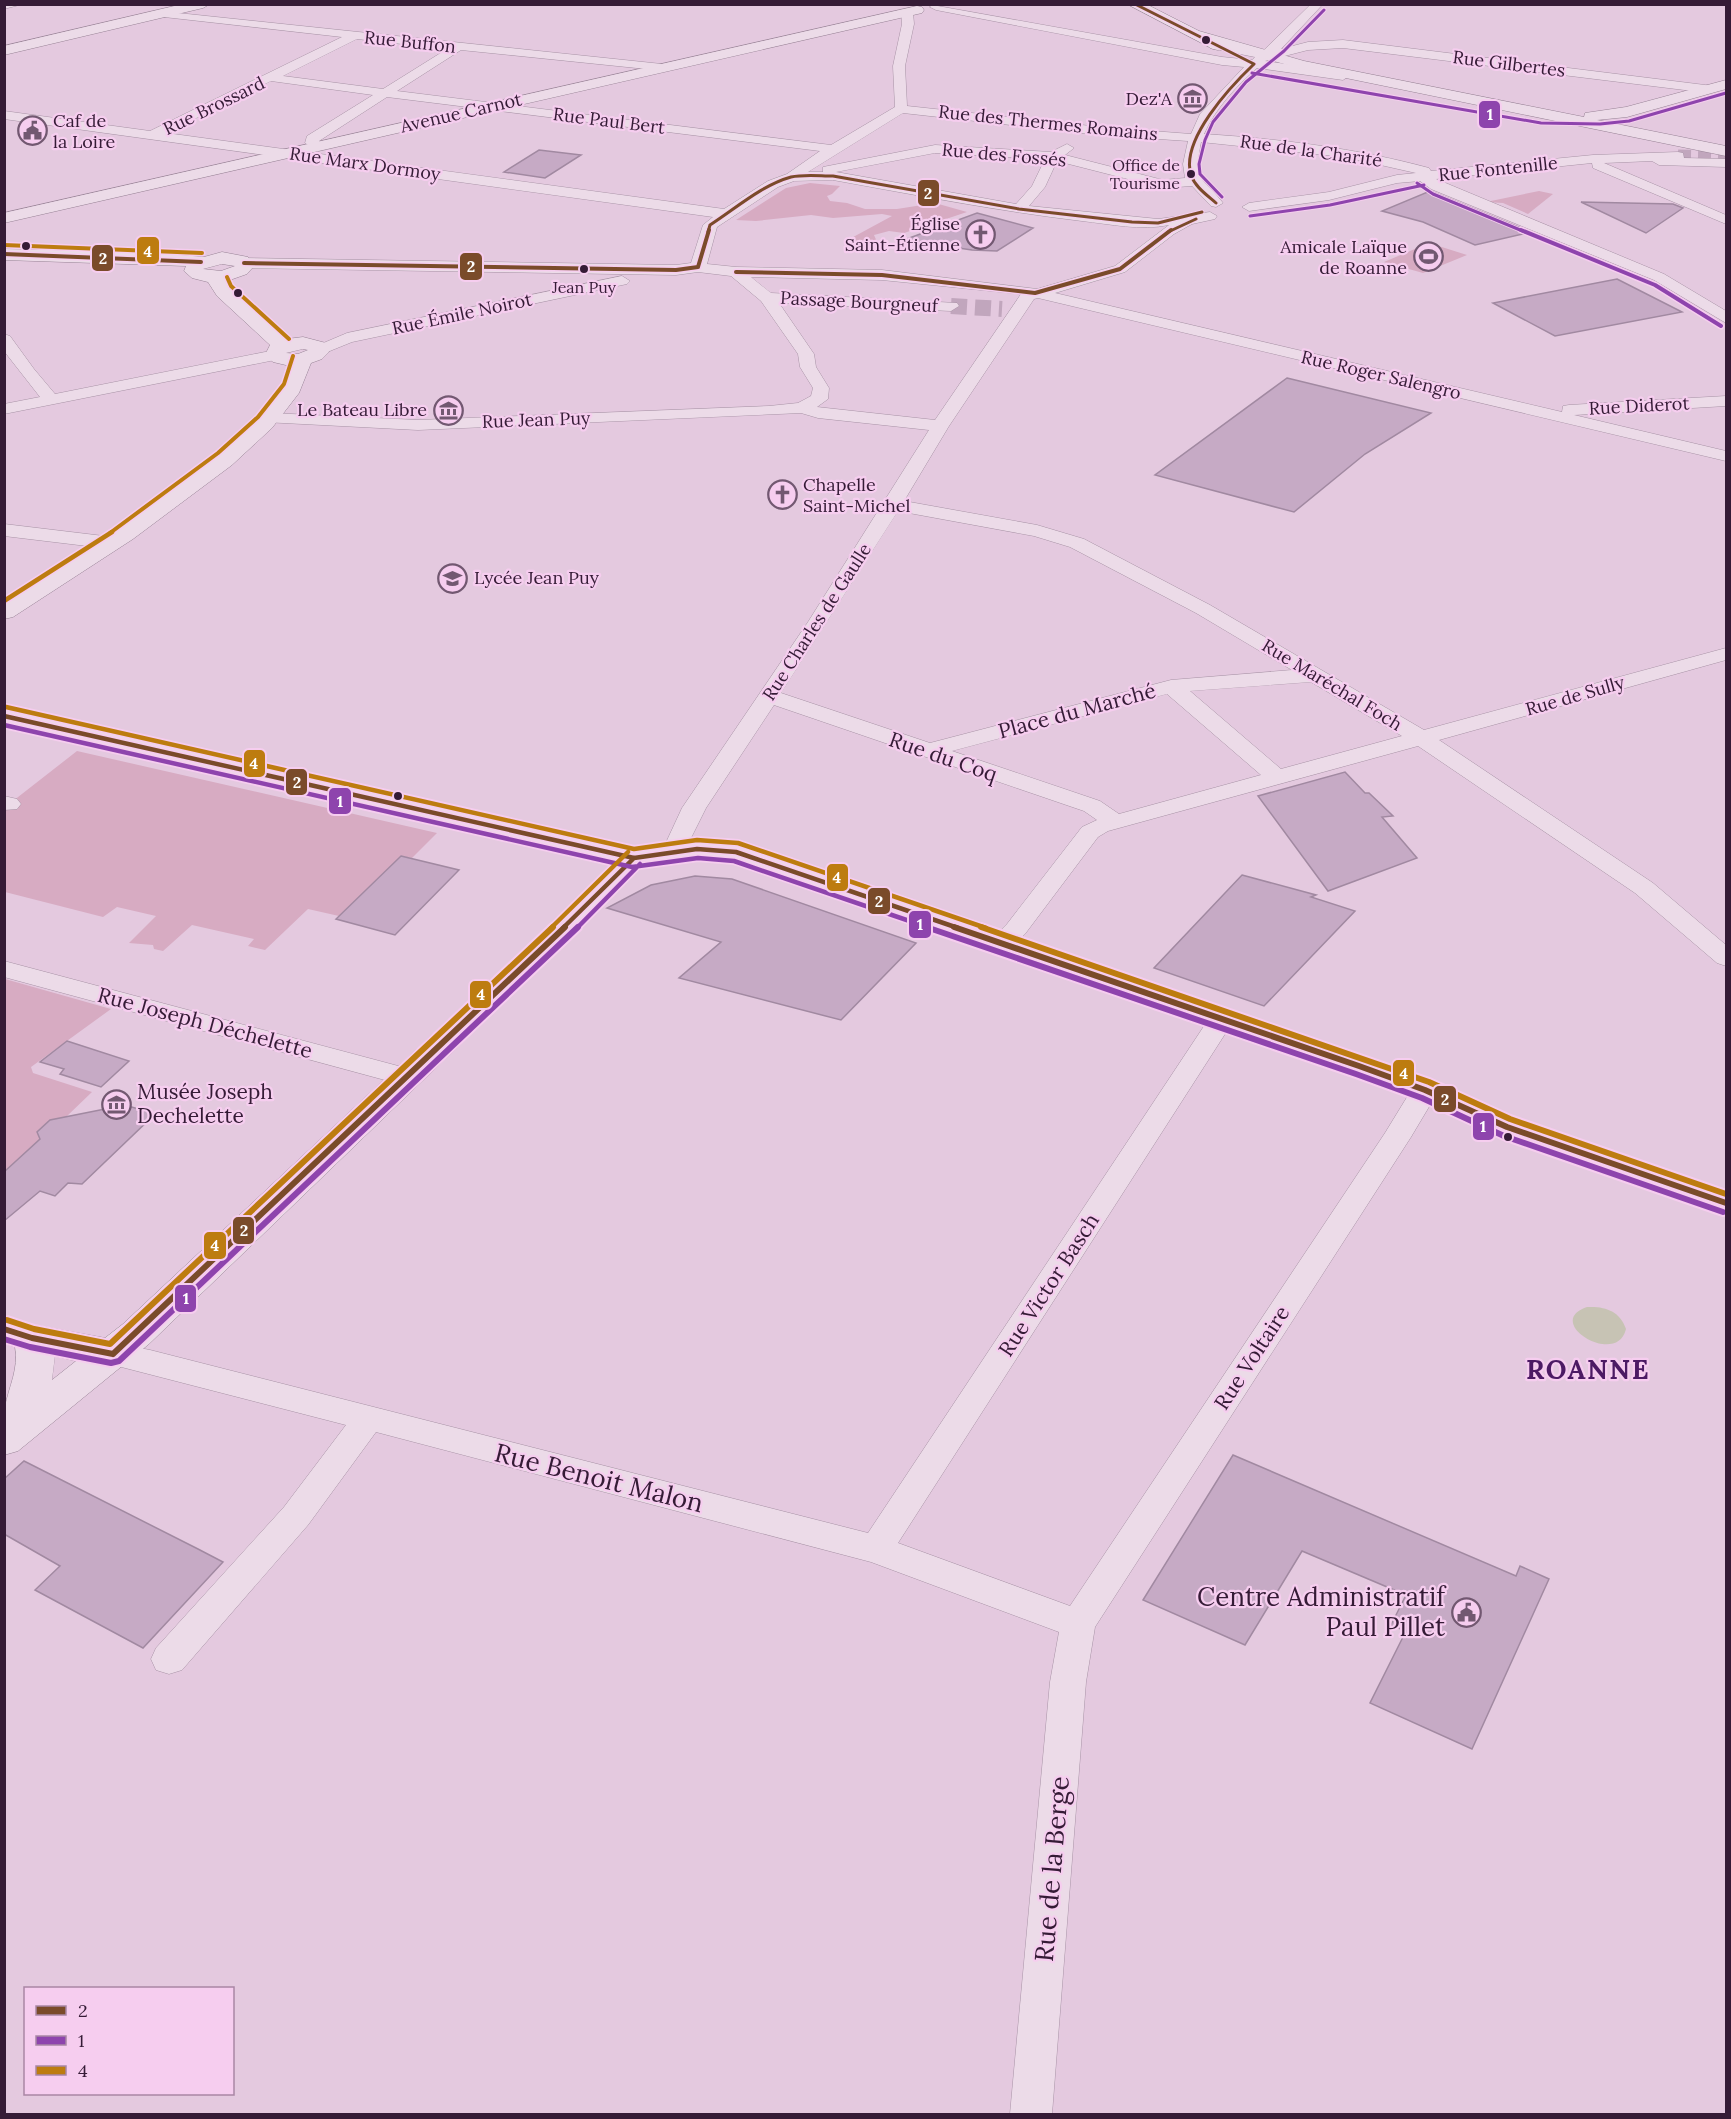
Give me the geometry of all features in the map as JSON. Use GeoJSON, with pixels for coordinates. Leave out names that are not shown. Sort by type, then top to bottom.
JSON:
{"type":"FeatureCollection","features":[{"type":"Feature","properties":{"kind":"street"},"geometry":{"type":"LineString","coordinates":[[4,6],[18,4]]}},
{"type":"Feature","properties":{"kind":"street"},"geometry":{"type":"LineString","coordinates":[[4,51],[203,4]]}},
{"type":"Feature","properties":{"kind":"street"},"geometry":{"type":"LineString","coordinates":[[1134,4],[1254,65]]}},
{"type":"Feature","properties":{"kind":"street"},"geometry":{"type":"LineString","coordinates":[[1249,207],[1251,215],[1230,219],[1209,210],[1192,178],[1190,164],[1196,137],[1205,117],[1215,103],[1278,45],[1318,4]]}},
{"type":"Feature","properties":{"kind":"street"},"geometry":{"type":"LineString","coordinates":[[937,5],[1222,61],[1424,90],[1514,109]]}},
{"type":"Feature","properties":{"kind":"street","name":"Avenue Carnot"},"geometry":{"type":"LineString","coordinates":[[4,218],[937,5]]}},
{"type":"Feature","properties":{"kind":"street"},"geometry":{"type":"LineString","coordinates":[[825,168],[833,149],[901,109],[899,66],[910,12]]}},
{"type":"Feature","properties":{"kind":"street","name":"Rue Buffon"},"geometry":{"type":"LineString","coordinates":[[159,14],[662,68]]}},
{"type":"Feature","properties":{"kind":"street"},"geometry":{"type":"LineString","coordinates":[[1198,35],[1254,65],[1514,109],[1726,152]]}},
{"type":"Feature","properties":{"kind":"street","name":"Rue Brossard"},"geometry":{"type":"LineString","coordinates":[[154,134],[258,83],[273,78],[354,36]]}},
{"type":"Feature","properties":{"kind":"street","name":"Rue Gilbertes"},"geometry":{"type":"LineString","coordinates":[[1254,65],[1308,46],[1343,44],[1709,89]]}},
{"type":"Feature","properties":{"kind":"street"},"geometry":{"type":"LineString","coordinates":[[317,146],[312,143],[312,139],[458,47]]}},
{"type":"Feature","properties":{"kind":"street","name":"Rue Brossard"},"geometry":{"type":"LineString","coordinates":[[273,78],[385,93]]}},
{"type":"Feature","properties":{"kind":"street"},"geometry":{"type":"LineString","coordinates":[[1541,114],[1600,116],[1627,112],[1726,84]]}},
{"type":"Feature","properties":{"kind":"street","name":"Rue Paul Bert"},"geometry":{"type":"LineString","coordinates":[[385,93],[833,149]]}},
{"type":"Feature","properties":{"kind":"street","name":"Rue des Thermes Romains"},"geometry":{"type":"LineString","coordinates":[[901,109],[1096,130],[1196,137]]}},
{"type":"Feature","properties":{"kind":"street"},"geometry":{"type":"LineString","coordinates":[[1627,112],[1622,118],[1640,134],[1726,162]]}},
{"type":"Feature","properties":{"kind":"street","name":"Rue Marx Dormoy"},"geometry":{"type":"LineString","coordinates":[[4,115],[726,214]]}},
{"type":"Feature","properties":{"kind":"street"},"geometry":{"type":"LineString","coordinates":[[1019,209],[1033,194],[1053,156],[1096,130]]}},
{"type":"Feature","properties":{"kind":"street","name":"Rue de la Charité"},"geometry":{"type":"LineString","coordinates":[[1196,137],[1357,155],[1423,174]]}},
{"type":"Feature","properties":{"kind":"street","name":"Rue des Fossés"},"geometry":{"type":"LineString","coordinates":[[825,168],[935,149],[1053,156],[1146,181],[1163,184],[1196,182]]}},
{"type":"Feature","properties":{"kind":"street","name":"Rue Fontenille"},"geometry":{"type":"LineString","coordinates":[[1209,210],[1238,204],[1249,207],[1329,196],[1423,174],[1482,172],[1629,156],[1678,156]]}},
{"type":"Feature","properties":{"kind":"street"},"geometry":{"type":"LineString","coordinates":[[1482,172],[1534,171],[1681,160],[1726,162]]}},
{"type":"Feature","properties":{"kind":"street"},"geometry":{"type":"LineString","coordinates":[[1598,165],[1726,220]]}},
{"type":"Feature","properties":{"kind":"street"},"geometry":{"type":"LineString","coordinates":[[792,177],[825,168]]}},
{"type":"Feature","properties":{"kind":"street"},"geometry":{"type":"LineString","coordinates":[[698,267],[708,227],[773,184],[825,168],[1019,209],[1163,227],[1187,221],[1209,210]]}},
{"type":"Feature","properties":{"kind":"street"},"geometry":{"type":"LineString","coordinates":[[1423,174],[1437,186],[1652,274],[1726,318]]}},
{"type":"Feature","properties":{"kind":"street"},"geometry":{"type":"LineString","coordinates":[[1035,293],[1120,269],[1163,227]]}},
{"type":"Feature","properties":{"kind":"street"},"geometry":{"type":"LineString","coordinates":[[4,254],[201,262],[222,258],[236,259],[244,263],[676,270]]}},
{"type":"Feature","properties":{"kind":"street"},"geometry":{"type":"LineString","coordinates":[[201,262],[193,268],[196,273],[218,276],[239,271],[243,268],[244,263]]}},
{"type":"Feature","properties":{"kind":"street","name":"Rue Roger Salengro"},"geometry":{"type":"LineString","coordinates":[[676,270],[698,267],[736,272],[882,275],[1035,293],[1726,456]]}},
{"type":"Feature","properties":{"kind":"street","name":"Rue Émile Noirot"},"geometry":{"type":"LineString","coordinates":[[311,355],[347,338],[676,270]]}},
{"type":"Feature","properties":{"kind":"street"},"geometry":{"type":"LineString","coordinates":[[736,272],[767,298],[806,354],[808,367],[821,388],[819,399],[802,408]]}},
{"type":"Feature","properties":{"kind":"street"},"geometry":{"type":"LineString","coordinates":[[218,276],[217,283],[224,292],[279,351]]}},
{"type":"Feature","properties":{"kind":"street","name":"Rue Charles de Gaulle"},"geometry":{"type":"LineString","coordinates":[[675,849],[694,808],[893,505],[1011,309],[1035,293]]}},
{"type":"Feature","properties":{"kind":"street","name":"Passage Bourgneuf"},"geometry":{"type":"LineString","coordinates":[[767,298],[951,306]]}},
{"type":"Feature","properties":{"kind":"street"},"geometry":{"type":"LineString","coordinates":[[4,339],[51,399]]}},
{"type":"Feature","properties":{"kind":"street"},"geometry":{"type":"LineString","coordinates":[[4,409],[310,344],[311,355],[296,383],[270,418],[205,476],[112,543],[4,612]]}},
{"type":"Feature","properties":{"kind":"street","name":"Rue Diderot"},"geometry":{"type":"LineString","coordinates":[[1552,415],[1574,409],[1726,401]]}},
{"type":"Feature","properties":{"kind":"street","name":"Rue Jean Puy"},"geometry":{"type":"LineString","coordinates":[[270,418],[418,425],[802,408],[818,413],[940,426]]}},
{"type":"Feature","properties":{"kind":"street","name":"Rue Maréchal Foch"},"geometry":{"type":"LineString","coordinates":[[893,505],[1037,531],[1077,543],[1203,609],[1423,739],[1644,888],[1726,958]]}},
{"type":"Feature","properties":{"kind":"street"},"geometry":{"type":"LineString","coordinates":[[4,530],[112,543]]}},
{"type":"Feature","properties":{"kind":"street","name":"Rue de Sully"},"geometry":{"type":"LineString","coordinates":[[1278,778],[1726,654]]}},
{"type":"Feature","properties":{"kind":"street"},"geometry":{"type":"LineString","coordinates":[[1171,686],[1316,675]]}},
{"type":"Feature","properties":{"kind":"street","name":"Place du Marché"},"geometry":{"type":"LineString","coordinates":[[926,752],[1171,686],[1278,778]]}},
{"type":"Feature","properties":{"kind":"street","name":"Rue du Coq"},"geometry":{"type":"LineString","coordinates":[[769,696],[926,752],[1092,806],[1114,821]]}},
{"type":"Feature","properties":{"kind":"street"},"geometry":{"type":"LineString","coordinates":[[4,716],[634,858],[675,849],[716,847],[736,852],[1425,1090],[1515,1115],[1726,1188]]}},
{"type":"Feature","properties":{"kind":"street"},"geometry":{"type":"LineString","coordinates":[[1000,944],[1016,929],[1090,832],[1114,821],[1278,778]]}},
{"type":"Feature","properties":{"kind":"street"},"geometry":{"type":"LineString","coordinates":[[11,1435],[113,1354],[568,924],[634,858]]}},
{"type":"Feature","properties":{"kind":"street","name":"Rue Joseph Déchelette"},"geometry":{"type":"LineString","coordinates":[[4,969],[407,1077]]}},
{"type":"Feature","properties":{"kind":"street","name":"Rue Victor Basch"},"geometry":{"type":"LineString","coordinates":[[876,1550],[1221,1020]]}},
{"type":"Feature","properties":{"kind":"street"},"geometry":{"type":"LineString","coordinates":[[1425,1090],[1507,1126],[1726,1203]]}},
{"type":"Feature","properties":{"kind":"street","name":"Rue Voltaire"},"geometry":{"type":"LineString","coordinates":[[1078,1624],[1425,1090]]}},
{"type":"Feature","properties":{"kind":"street"},"geometry":{"type":"LineString","coordinates":[[18,1334],[113,1354]]}},
{"type":"Feature","properties":{"kind":"street"},"geometry":{"type":"LineString","coordinates":[[11,1435],[36,1370],[36,1350],[18,1334]]}},
{"type":"Feature","properties":{"kind":"street","name":"Rue Benoit Malon"},"geometry":{"type":"LineString","coordinates":[[113,1354],[876,1550],[1078,1624]]}},
{"type":"Feature","properties":{"kind":"street"},"geometry":{"type":"LineString","coordinates":[[169,1659],[296,1516],[367,1420]]}},
{"type":"Feature","properties":{"kind":"street","name":"Rue de la Berge"},"geometry":{"type":"LineString","coordinates":[[1031,2115],[1068,1682],[1078,1624]]}},
{"type":"Feature","properties":{"kind":"shaded area"},"geometry":{"type":"Polygon","coordinates":[[[810,183],[840,186],[827,196],[830,201],[847,203],[865,209],[897,209],[935,203],[967,212],[904,233],[889,231],[874,235],[878,244],[859,245],[844,242],[892,216],[882,214],[833,218],[811,215],[756,221],[736,220],[786,188],[810,183]]]}},
{"type":"Feature","properties":{"kind":"shaded area"},"geometry":{"type":"Polygon","coordinates":[[[1539,191],[1553,194],[1528,214],[1503,203],[1486,202],[1539,191]]]}},
{"type":"Feature","properties":{"kind":"shaded area","name":"Amicale Laïque de Roanne"},"geometry":{"type":"Polygon","coordinates":[[[1429,243],[1467,255],[1423,273],[1384,262],[1429,243]]]}},
{"type":"Feature","properties":{"kind":"shaded area"},"geometry":{"type":"Polygon","coordinates":[[[77,751],[437,833],[412,858],[401,856],[339,916],[308,909],[265,950],[248,946],[254,939],[192,925],[163,951],[154,949],[153,945],[129,943],[156,916],[117,907],[103,917],[5,892],[4,808],[77,751]]]}},
{"type":"Feature","properties":{"kind":"shaded area"},"geometry":{"type":"Polygon","coordinates":[[[5,979],[111,1009],[31,1067],[33,1073],[92,1092],[66,1117],[50,1120],[37,1132],[40,1139],[5,1174],[5,979]]]}},
{"type":"Feature","properties":{"kind":"shaded area"},"geometry":{"type":"Polygon","coordinates":[[[1587,1307],[1606,1309],[1620,1318],[1626,1329],[1620,1340],[1610,1344],[1598,1343],[1577,1331],[1573,1322],[1575,1314],[1587,1307]]]}},
{"type":"Feature","properties":{"kind":"building"},"geometry":{"type":"Polygon","coordinates":[[[539,150],[581,155],[545,178],[504,172],[539,150]]]}},
{"type":"Feature","properties":{"kind":"building"},"geometry":{"type":"Polygon","coordinates":[[[1430,191],[1531,232],[1475,245],[1423,222],[1382,211],[1430,191]]]}},
{"type":"Feature","properties":{"kind":"building"},"geometry":{"type":"Polygon","coordinates":[[[1581,202],[1673,204],[1683,208],[1646,233],[1581,202]]]}},
{"type":"Feature","properties":{"kind":"building","name":"Église Saint-Étienne"},"geometry":{"type":"Polygon","coordinates":[[[977,213],[1033,228],[997,251],[972,250],[904,240],[977,213]]]}},
{"type":"Feature","properties":{"kind":"building"},"geometry":{"type":"Polygon","coordinates":[[[1617,279],[1682,312],[1555,336],[1493,303],[1617,279]]]}},
{"type":"Feature","properties":{"kind":"building"},"geometry":{"type":"Polygon","coordinates":[[[1287,378],[1431,413],[1365,454],[1294,512],[1155,475],[1287,378]]]}},
{"type":"Feature","properties":{"kind":"building"},"geometry":{"type":"Polygon","coordinates":[[[1345,772],[1365,793],[1369,793],[1393,816],[1382,817],[1417,858],[1328,891],[1258,796],[1345,772]]]}},
{"type":"Feature","properties":{"kind":"building"},"geometry":{"type":"Polygon","coordinates":[[[401,856],[459,870],[395,935],[336,919],[401,856]]]}},
{"type":"Feature","properties":{"kind":"building"},"geometry":{"type":"Polygon","coordinates":[[[1242,875],[1316,895],[1311,897],[1355,911],[1264,1006],[1154,968],[1242,875]]]}},
{"type":"Feature","properties":{"kind":"building"},"geometry":{"type":"Polygon","coordinates":[[[695,876],[732,879],[916,943],[841,1020],[679,978],[721,942],[607,908],[651,885],[695,876]]]}},
{"type":"Feature","properties":{"kind":"building"},"geometry":{"type":"Polygon","coordinates":[[[67,1041],[129,1061],[101,1087],[60,1074],[64,1069],[40,1062],[67,1041]]]}},
{"type":"Feature","properties":{"kind":"building"},"geometry":{"type":"Polygon","coordinates":[[[125,1105],[155,1114],[82,1184],[68,1183],[55,1196],[40,1191],[4,1221],[4,1172],[40,1139],[37,1132],[50,1120],[125,1105]]]}},
{"type":"Feature","properties":{"kind":"building","name":"Centre Administratif Paul Pillet"},"geometry":{"type":"Polygon","coordinates":[[[1233,1455],[1516,1576],[1520,1566],[1549,1579],[1472,1749],[1370,1703],[1406,1631],[1391,1625],[1406,1595],[1302,1551],[1245,1645],[1143,1600],[1233,1455]]]}},
{"type":"Feature","properties":{"kind":"building"},"geometry":{"type":"Polygon","coordinates":[[[24,1461],[223,1562],[143,1648],[35,1590],[60,1566],[4,1534],[4,1479],[24,1461]]]}},
{"type":"Feature","properties":{"kind":"tunnel"},"geometry":{"type":"LineString","coordinates":[[1678,156],[1726,157]]}},
{"type":"Feature","properties":{"kind":"tunnel"},"geometry":{"type":"LineString","coordinates":[[951,306],[1002,309]]}},
{"type":"Feature","properties":{"kind":"transit line","name":"2"},"geometry":{"type":"LineString","coordinates":[[1135,4],[1254,64]]}},
{"type":"Feature","properties":{"kind":"transit line","name":"1"},"geometry":{"type":"LineString","coordinates":[[1222,197],[1200,174],[1199,164],[1205,140],[1213,122],[1246,82],[1284,51],[1324,10]]}},
{"type":"Feature","properties":{"kind":"transit line","name":"2"},"geometry":{"type":"LineString","coordinates":[[1216,203],[1199,187],[1191,175],[1190,165],[1194,147],[1204,123],[1218,101],[1254,64]]}},
{"type":"Feature","properties":{"kind":"transit line","name":"1"},"geometry":{"type":"LineString","coordinates":[[1252,73],[1541,123],[1600,124],[1629,121],[1726,93]]}},
{"type":"Feature","properties":{"kind":"transit line","name":"2"},"geometry":{"type":"LineString","coordinates":[[698,267],[710,225],[773,184],[792,177],[833,176],[1019,209],[1132,222],[1158,223],[1202,212]]}},
{"type":"Feature","properties":{"kind":"transit line","name":"1"},"geometry":{"type":"LineString","coordinates":[[1417,183],[1433,194],[1655,285],[1721,326]]}},
{"type":"Feature","properties":{"kind":"transit line","name":"1"},"geometry":{"type":"LineString","coordinates":[[1250,216],[1330,205],[1424,185]]}},
{"type":"Feature","properties":{"kind":"transit line","name":"2"},"geometry":{"type":"LineString","coordinates":[[736,272],[882,275],[1035,293],[1120,269],[1169,231],[1196,219]]}},
{"type":"Feature","properties":{"kind":"transit line","name":"4"},"geometry":{"type":"LineString","coordinates":[[4,245],[202,253]]}},
{"type":"Feature","properties":{"kind":"transit line","name":"2"},"geometry":{"type":"LineString","coordinates":[[4,254],[201,262]]}},
{"type":"Feature","properties":{"kind":"transit line","name":"2"},"geometry":{"type":"LineString","coordinates":[[244,263],[676,270],[698,267]]}},
{"type":"Feature","properties":{"kind":"transit line","name":"4"},"geometry":{"type":"LineString","coordinates":[[227,277],[231,286],[289,339]]}},
{"type":"Feature","properties":{"kind":"transit line","name":"4"},"geometry":{"type":"LineString","coordinates":[[4,601],[120,527],[218,453],[258,417],[284,384],[293,356]]}},
{"type":"Feature","properties":{"kind":"transit line","name":"4"},"geometry":{"type":"LineString","coordinates":[[6,707],[634,849],[697,840],[738,843],[1362,1058],[1429,1082],[1510,1119],[1726,1194]]}},
{"type":"Feature","properties":{"kind":"transit line","name":"2"},"geometry":{"type":"LineString","coordinates":[[4,716],[634,858],[697,849],[736,852],[1359,1066],[1425,1090],[1507,1127],[1726,1203]]}},
{"type":"Feature","properties":{"kind":"transit line","name":"1"},"geometry":{"type":"LineString","coordinates":[[4,725],[632,867],[698,858],[734,861],[1356,1074],[1422,1098],[1504,1136],[1723,1212]]}},
{"type":"Feature","properties":{"kind":"transit line","name":"4"},"geometry":{"type":"LineString","coordinates":[[7,1320],[34,1329],[110,1344],[562,918],[628,852]]}},
{"type":"Feature","properties":{"kind":"transit line","name":"2"},"geometry":{"type":"LineString","coordinates":[[113,1354],[568,924],[634,858]]}},
{"type":"Feature","properties":{"kind":"transit line","name":"1"},"geometry":{"type":"LineString","coordinates":[[4,1339],[30,1347],[111,1363],[119,1361],[574,931],[640,864]]}},
{"type":"Feature","properties":{"kind":"transit line","name":"2"},"geometry":{"type":"LineString","coordinates":[[4,1329],[32,1338],[113,1354]]}},
{"type":"Feature","properties":{"kind":"place","name":"Dez'A"},"geometry":{"type":"Point","coordinates":[1193,99]}},
{"type":"Feature","properties":{"kind":"place","name":"Caf de la Loire"},"geometry":{"type":"Point","coordinates":[32,131]}},
{"type":"Feature","properties":{"kind":"place","name":"Office de Tourisme"},"geometry":{"type":"Point","coordinates":[1191,174]}},
{"type":"Feature","properties":{"kind":"place","name":"Église Saint-Étienne"},"geometry":{"type":"Point","coordinates":[981,234]}},
{"type":"Feature","properties":{"kind":"place","name":"Amicale Laïque de Roanne"},"geometry":{"type":"Point","coordinates":[1428,257]}},
{"type":"Feature","properties":{"kind":"place","name":"Jean Puy"},"geometry":{"type":"Point","coordinates":[584,269]}},
{"type":"Feature","properties":{"kind":"place","name":"Le Bateau Libre"},"geometry":{"type":"Point","coordinates":[448,410]}},
{"type":"Feature","properties":{"kind":"place","name":"Chapelle Saint-Michel"},"geometry":{"type":"Point","coordinates":[782,495]}},
{"type":"Feature","properties":{"kind":"place","name":"Lycée Jean Puy"},"geometry":{"type":"Point","coordinates":[453,578]}},
{"type":"Feature","properties":{"kind":"place","name":"Musée Joseph Dechelette"},"geometry":{"type":"Point","coordinates":[116,1104]}},
{"type":"Feature","properties":{"kind":"place","name":"Centre Administratif Paul Pillet"},"geometry":{"type":"Point","coordinates":[1466,1612]}},
{"type":"Feature","properties":{"kind":"district","name":"ROANNE"},"geometry":{"type":"Point","coordinates":[1588,1370]}}]}
